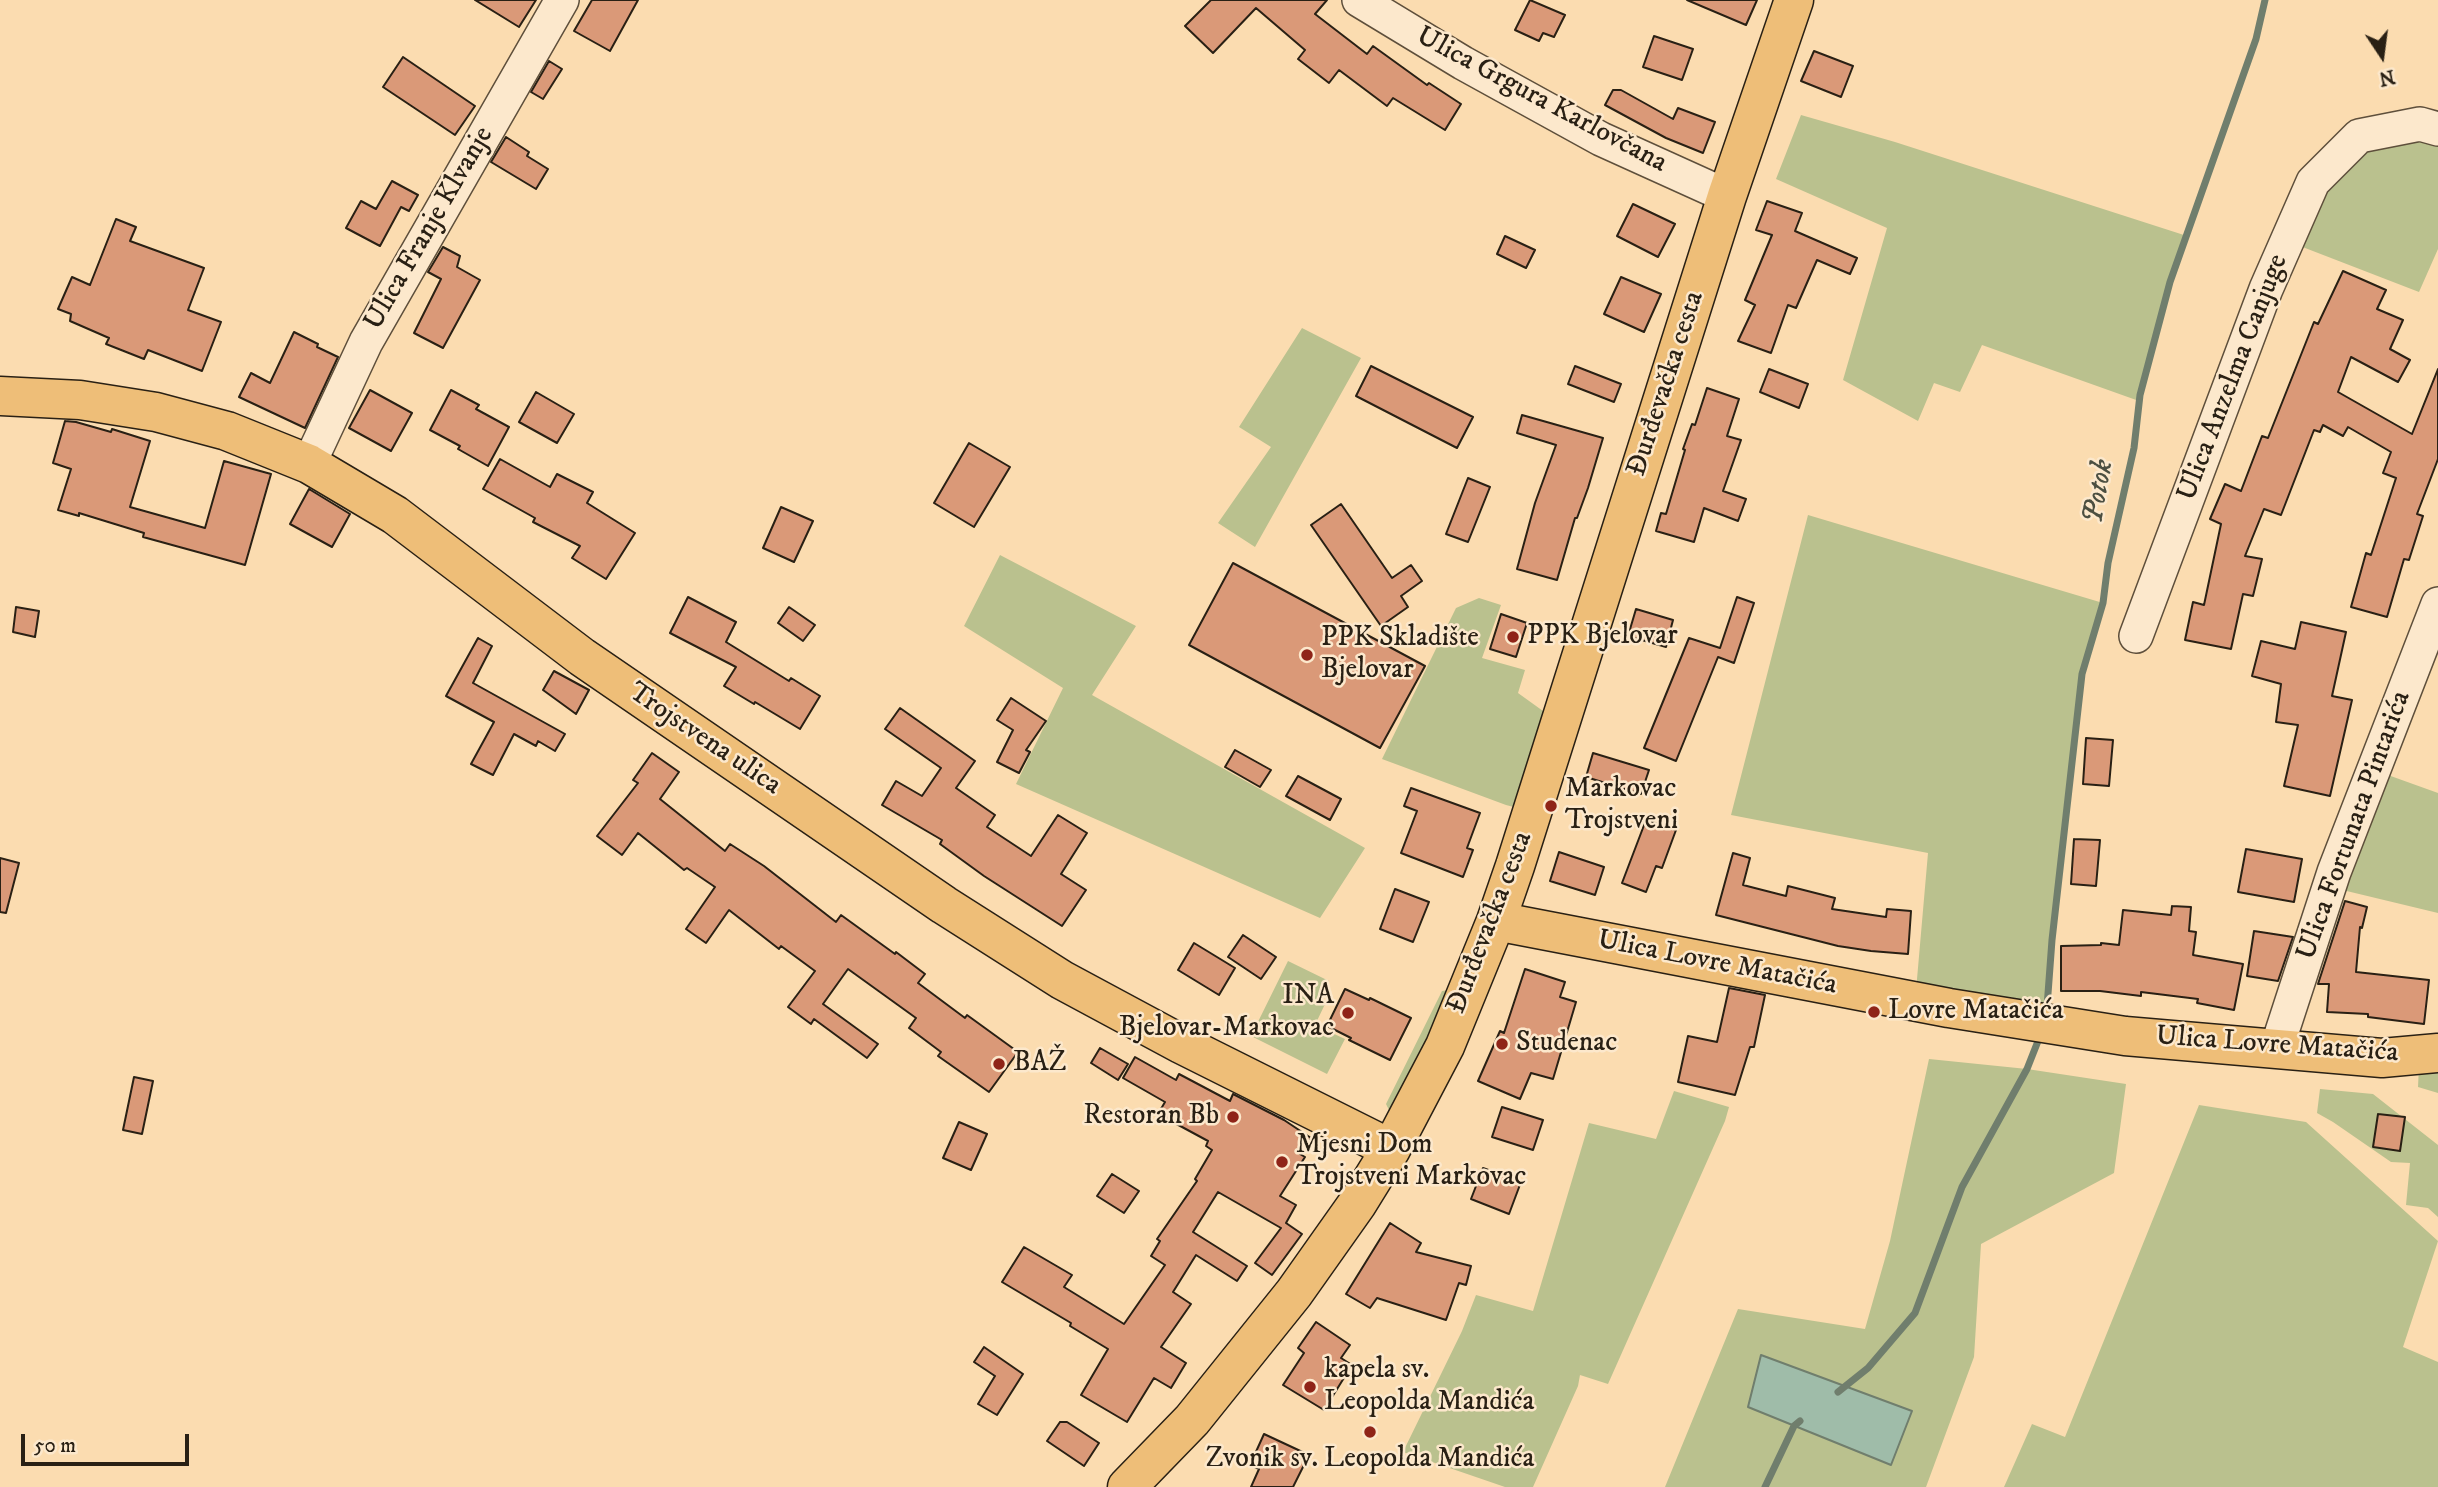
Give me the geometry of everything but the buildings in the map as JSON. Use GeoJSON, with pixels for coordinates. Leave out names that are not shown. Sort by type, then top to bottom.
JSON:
{"type":"FeatureCollection","features":[{"type":"Feature","properties":{"kind":"main road","name":"Đurđevačka cesta"},"geometry":{"type":"LineString","coordinates":[[1127,1487],[1192,1420],[1252,1348],[1357,1204],[1391,1149],[1445,1045],[1516,866],[1727,196],[1794,0]]}},
{"type":"Feature","properties":{"kind":"main road","name":"Trojstvena ulica"},"geometry":{"type":"LineString","coordinates":[[0,396],[80,400],[156,412],[227,431],[309,464],[395,515],[582,657],[944,905],[1062,980],[1181,1044],[1391,1149]]}},
{"type":"Feature","properties":{"kind":"main road","name":"Ulica Lovre Matačića"},"geometry":{"type":"LineString","coordinates":[[1496,921],[1949,1009],[2124,1036],[2382,1058],[2438,1053]]}},
{"type":"Feature","properties":{"kind":"main road"},"geometry":{"type":"LineString","coordinates":[[1322,1114],[1349,1151],[1357,1181],[1357,1204]]}},
{"type":"Feature","properties":{"kind":"street","name":"Ulica Franje Klvanje"},"geometry":{"type":"LineString","coordinates":[[309,464],[366,342],[562,0]]}},
{"type":"Feature","properties":{"kind":"street","name":"Ulica Grgura Karlovčana"},"geometry":{"type":"LineString","coordinates":[[1359,0],[1463,63],[1601,139],[1727,196]]}},
{"type":"Feature","properties":{"kind":"street","name":"Ulica Anzelma Canjuge"},"geometry":{"type":"LineString","coordinates":[[2136,636],[2266,289],[2313,182],[2359,136],[2420,124],[2438,129]]}},
{"type":"Feature","properties":{"kind":"street","name":"Ulica Fortunata Pintarića"},"geometry":{"type":"LineString","coordinates":[[2276,1050],[2332,880],[2438,604]]}},
{"type":"Feature","properties":{"kind":"green space"},"geometry":{"type":"Polygon","coordinates":[[[1801,115],[1895,142],[2187,236],[2170,282],[2139,401],[1982,345],[1960,392],[1934,383],[1918,421],[1843,380],[1887,228],[1776,179],[1801,115]]]}},
{"type":"Feature","properties":{"kind":"green space"},"geometry":{"type":"Polygon","coordinates":[[[2438,129],[2438,249],[2419,292],[2287,241],[2359,136],[2438,129]]]}},
{"type":"Feature","properties":{"kind":"green space"},"geometry":{"type":"Polygon","coordinates":[[[1302,328],[1361,358],[1255,547],[1218,523],[1271,447],[1239,427],[1302,328]]]}},
{"type":"Feature","properties":{"kind":"green space"},"geometry":{"type":"Polygon","coordinates":[[[1808,515],[2103,603],[2082,675],[2052,939],[2047,1007],[1915,1002],[1928,853],[1731,815],[1808,515]]]}},
{"type":"Feature","properties":{"kind":"green space"},"geometry":{"type":"Polygon","coordinates":[[[1000,555],[1136,626],[1092,695],[1365,848],[1320,918],[1016,784],[1063,688],[964,626],[1000,555]]]}},
{"type":"Feature","properties":{"kind":"green space"},"geometry":{"type":"Polygon","coordinates":[[[1479,598],[1501,605],[1482,658],[1525,670],[1518,693],[1543,711],[1562,717],[1533,812],[1506,805],[1382,759],[1456,608],[1479,598]]]}},
{"type":"Feature","properties":{"kind":"green space"},"geometry":{"type":"Polygon","coordinates":[[[2374,770],[2438,793],[2438,913],[2330,887],[2374,770]]]}},
{"type":"Feature","properties":{"kind":"green space"},"geometry":{"type":"Polygon","coordinates":[[[1288,961],[1329,981],[1320,999],[1326,1002],[1315,1025],[1345,1039],[1327,1074],[1251,1036],[1288,961]]]}},
{"type":"Feature","properties":{"kind":"green space"},"geometry":{"type":"Polygon","coordinates":[[[1449,990],[1451,995],[1393,1109],[1389,1110],[1386,1104],[1442,991],[1449,990]]]}},
{"type":"Feature","properties":{"kind":"green space"},"geometry":{"type":"Polygon","coordinates":[[[1929,1059],[2027,1069],[2126,1084],[2114,1173],[1981,1244],[1974,1357],[1926,1487],[1665,1487],[1738,1309],[1865,1329],[1890,1241],[1929,1059]]]}},
{"type":"Feature","properties":{"kind":"green space"},"geometry":{"type":"Polygon","coordinates":[[[2419,1066],[2438,1067],[2438,1093],[2418,1087],[2419,1066]]]}},
{"type":"Feature","properties":{"kind":"green space"},"geometry":{"type":"Polygon","coordinates":[[[2320,1089],[2373,1094],[2438,1145],[2438,1217],[2428,1208],[2406,1205],[2410,1163],[2391,1162],[2317,1113],[2320,1089]]]}},
{"type":"Feature","properties":{"kind":"green space"},"geometry":{"type":"Polygon","coordinates":[[[1674,1091],[1729,1107],[1725,1121],[1608,1384],[1580,1375],[1578,1386],[1533,1487],[1505,1487],[1403,1452],[1462,1331],[1476,1295],[1533,1311],[1589,1123],[1656,1139],[1674,1091]]]}},
{"type":"Feature","properties":{"kind":"green space"},"geometry":{"type":"Polygon","coordinates":[[[2199,1105],[2306,1122],[2438,1241],[2403,1347],[2438,1362],[2438,1487],[2004,1487],[2032,1424],[2065,1437],[2199,1105]]]}},
{"type":"Feature","properties":{"kind":"shaded area"},"geometry":{"type":"Polygon","coordinates":[[[1761,1355],[1912,1411],[1891,1465],[1748,1407],[1761,1355]]]}},
{"type":"Feature","properties":{"kind":"waterway","name":"Potok"},"geometry":{"type":"LineString","coordinates":[[2047,1007],[2082,674],[2103,603],[2108,563],[2134,448],[2140,395],[2170,282],[2256,39],[2265,0]]}},
{"type":"Feature","properties":{"kind":"waterway"},"geometry":{"type":"LineString","coordinates":[[1838,1392],[1868,1368],[1915,1313],[1962,1187],[2027,1069],[2040,1036]]}},
{"type":"Feature","properties":{"kind":"waterway"},"geometry":{"type":"LineString","coordinates":[[1765,1487],[1794,1426],[1800,1421]]}},
{"type":"Feature","properties":{"kind":"place","name":"PPK Bjelovar"},"geometry":{"type":"Point","coordinates":[1513,637]}},
{"type":"Feature","properties":{"kind":"place","name":"PPK Skladište Bjelovar"},"geometry":{"type":"Point","coordinates":[1307,655]}},
{"type":"Feature","properties":{"kind":"place","name":"Markovac Trojstveni"},"geometry":{"type":"Point","coordinates":[1551,806]}},
{"type":"Feature","properties":{"kind":"place","name":"Lovre Matačića"},"geometry":{"type":"Point","coordinates":[1874,1012]}},
{"type":"Feature","properties":{"kind":"place","name":"INA Bjelovar-Markovac"},"geometry":{"type":"Point","coordinates":[1348,1013]}},
{"type":"Feature","properties":{"kind":"place","name":"Studenac"},"geometry":{"type":"Point","coordinates":[1502,1044]}},
{"type":"Feature","properties":{"kind":"place","name":"BAŽ"},"geometry":{"type":"Point","coordinates":[999,1064]}},
{"type":"Feature","properties":{"kind":"place","name":"Restoran Bb"},"geometry":{"type":"Point","coordinates":[1233,1117]}},
{"type":"Feature","properties":{"kind":"place","name":"Mjesni Dom Trojstveni Markovac"},"geometry":{"type":"Point","coordinates":[1282,1162]}},
{"type":"Feature","properties":{"kind":"place","name":"kapela sv. Leopolda Mandića"},"geometry":{"type":"Point","coordinates":[1310,1387]}},
{"type":"Feature","properties":{"kind":"place","name":"Zvonik sv. Leopolda Mandića"},"geometry":{"type":"Point","coordinates":[1370,1432]}}]}
